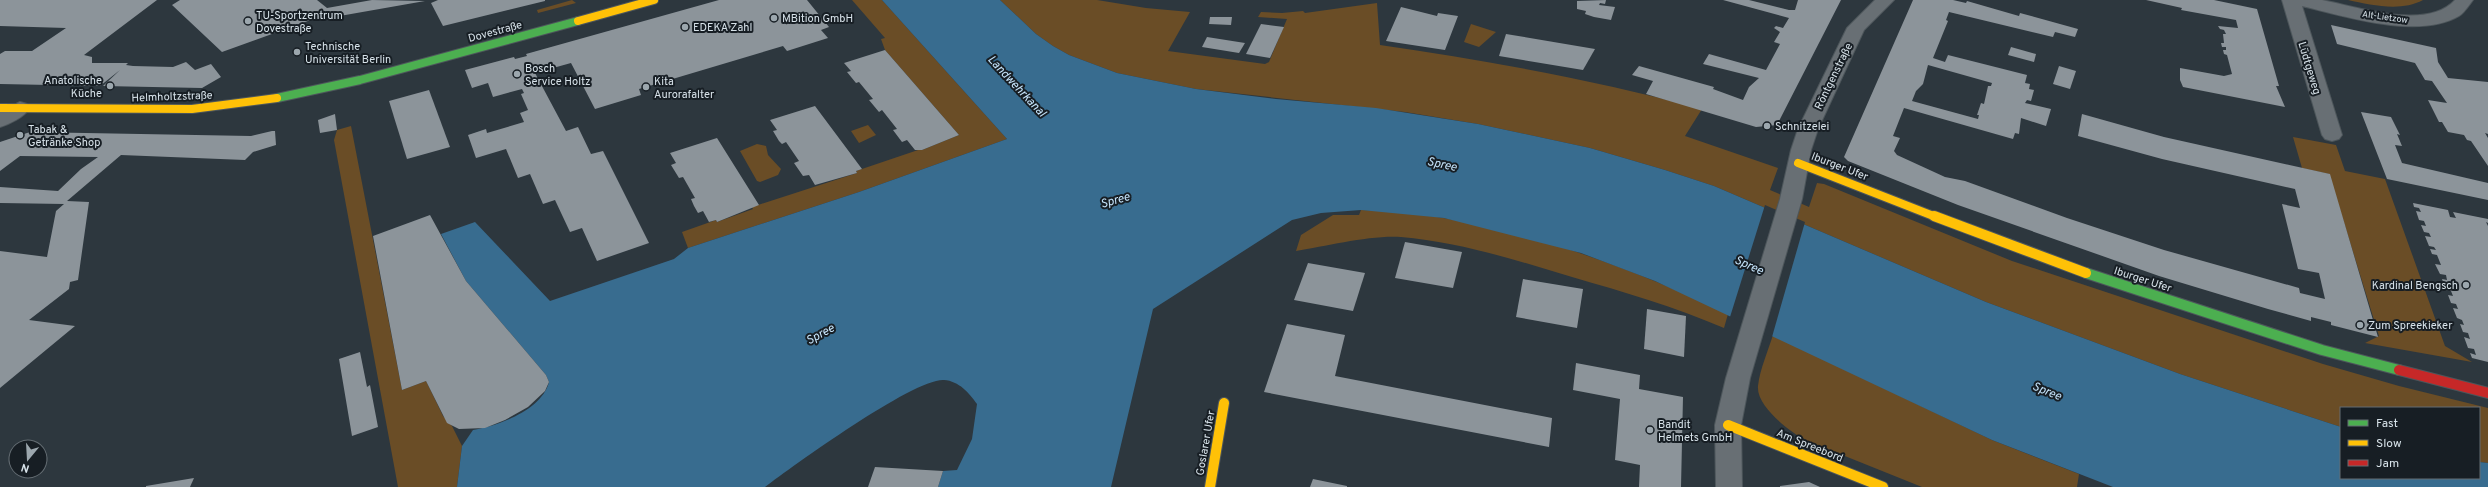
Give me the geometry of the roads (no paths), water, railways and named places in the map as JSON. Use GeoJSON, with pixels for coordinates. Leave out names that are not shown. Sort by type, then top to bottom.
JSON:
{"type":"FeatureCollection","features":[{"type":"Feature","properties":{"kind":"street","name":"Dovestraße"},"geometry":{"type":"LineString","coordinates":[[342,85],[654,0]]}},
{"type":"Feature","properties":{"kind":"street","name":"Röntgenstraße"},"geometry":{"type":"LineString","coordinates":[[1729,487],[1728,426],[1738,378],[1791,199],[1798,163],[1808,128],[1856,28],[1885,0]]}},
{"type":"Feature","properties":{"kind":"street","name":"Lüdtgeweg"},"geometry":{"type":"LineString","coordinates":[[2291,0],[2332,135]]}},
{"type":"Feature","properties":{"kind":"street","name":"Alt-Lietzow"},"geometry":{"type":"LineString","coordinates":[[2298,0],[2368,15],[2411,20],[2430,20],[2449,16],[2461,8],[2464,0]]}},
{"type":"Feature","properties":{"kind":"street","name":"Helmholtzstraße"},"geometry":{"type":"LineString","coordinates":[[0,108],[151,110],[210,107],[284,97],[342,85]]}},
{"type":"Feature","properties":{"kind":"street"},"geometry":{"type":"LineString","coordinates":[[0,121],[20,108]]}},
{"type":"Feature","properties":{"kind":"street","name":"Iburger Ufer"},"geometry":{"type":"LineString","coordinates":[[1798,163],[2004,244],[2106,280],[2322,350],[2488,393]]}},
{"type":"Feature","properties":{"kind":"street","name":"Goslarer Ufer"},"geometry":{"type":"LineString","coordinates":[[1210,487],[1224,403]]}},
{"type":"Feature","properties":{"kind":"street","name":"Am Spreebord"},"geometry":{"type":"LineString","coordinates":[[1728,426],[1883,487]]}},
{"type":"Feature","properties":{"kind":"water"},"geometry":{"type":"Polygon","coordinates":[[[882,0],[1000,0],[1036,34],[1053,46],[1069,55],[1117,73],[1196,89],[1276,99],[1376,108],[1478,124],[1590,148],[1665,170],[1714,186],[1986,302],[2180,374],[2340,427],[2340,479],[2480,479],[2480,462],[2488,463],[2488,487],[2113,487],[1992,440],[1655,281],[1581,253],[1444,218],[1361,210],[1321,213],[1292,220],[1153,309],[1111,487],[938,487],[943,471],[957,470],[972,439],[977,404],[959,385],[944,380],[929,383],[882,407],[826,443],[765,487],[457,487],[462,446],[473,430],[494,425],[518,415],[538,401],[545,392],[549,382],[546,375],[466,281],[441,234],[475,222],[550,301],[674,259],[688,248],[859,192],[1007,139],[882,0]]]}},
{"type":"Feature","properties":{"kind":"place","name":"MBition GmbH"},"geometry":{"type":"Point","coordinates":[774,18]}},
{"type":"Feature","properties":{"kind":"place","name":"TU-Sportzentrum Dovestraße"},"geometry":{"type":"Point","coordinates":[248,21]}},
{"type":"Feature","properties":{"kind":"place","name":"EDEKA Zahl"},"geometry":{"type":"Point","coordinates":[685,27]}},
{"type":"Feature","properties":{"kind":"place","name":"Technische Universität Berlin"},"geometry":{"type":"Point","coordinates":[297,52]}},
{"type":"Feature","properties":{"kind":"place","name":"Bosch Service Holtz"},"geometry":{"type":"Point","coordinates":[517,74]}},
{"type":"Feature","properties":{"kind":"place","name":"Anatolische Küche"},"geometry":{"type":"Point","coordinates":[110,86]}},
{"type":"Feature","properties":{"kind":"place","name":"Kita Aurorafalter"},"geometry":{"type":"Point","coordinates":[646,87]}},
{"type":"Feature","properties":{"kind":"place","name":"Schnitzelei"},"geometry":{"type":"Point","coordinates":[1767,126]}},
{"type":"Feature","properties":{"kind":"place","name":"Tabak & Getränke Shop"},"geometry":{"type":"Point","coordinates":[20,135]}},
{"type":"Feature","properties":{"kind":"place","name":"Kardinal Bengsch"},"geometry":{"type":"Point","coordinates":[2466,285]}},
{"type":"Feature","properties":{"kind":"place","name":"Zum Spreekieker"},"geometry":{"type":"Point","coordinates":[2360,325]}},
{"type":"Feature","properties":{"kind":"place","name":"Bandit Helmets GmbH"},"geometry":{"type":"Point","coordinates":[1650,430]}},
{"type":"Feature","properties":{"kind":"water label","name":"Landwehrkanal"},"geometry":{"type":"Point","coordinates":[1017,86]}},
{"type":"Feature","properties":{"kind":"water label","name":"Spree"},"geometry":{"type":"Point","coordinates":[1442,164]}},
{"type":"Feature","properties":{"kind":"water label","name":"Spree"},"geometry":{"type":"Point","coordinates":[1115,200]}},
{"type":"Feature","properties":{"kind":"water label","name":"Spree"},"geometry":{"type":"Point","coordinates":[1749,265]}},
{"type":"Feature","properties":{"kind":"water label","name":"Spree"},"geometry":{"type":"Point","coordinates":[820,334]}},
{"type":"Feature","properties":{"kind":"water label","name":"Spree"},"geometry":{"type":"Point","coordinates":[2047,391]}}]}
